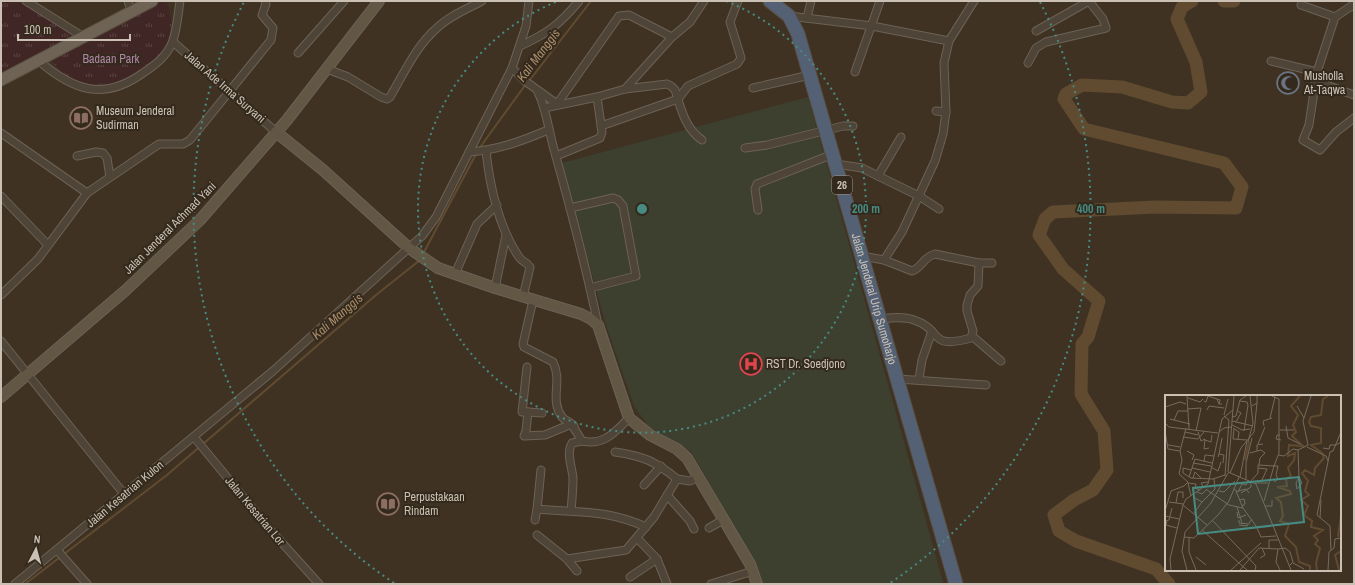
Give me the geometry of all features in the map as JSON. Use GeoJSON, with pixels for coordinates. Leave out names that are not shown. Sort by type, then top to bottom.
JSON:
{"type":"FeatureCollection","features":[{"type":"Feature","properties":{"kind":"highway","name":"Jalan Jenderal Urip Sumoharjo"},"geometry":{"type":"LineString","coordinates":[[770,1],[789,16],[798,34],[956,584]]}},
{"type":"Feature","properties":{"kind":"main road"},"geometry":{"type":"LineString","coordinates":[[1,80],[86,38],[129,6],[152,1]]}},
{"type":"Feature","properties":{"kind":"street"},"geometry":{"type":"LineString","coordinates":[[26,1],[86,38]]}},
{"type":"Feature","properties":{"kind":"street","name":"Jalan Ade Irma Suryani"},"geometry":{"type":"LineString","coordinates":[[39,62],[66,80],[85,88],[103,91],[124,86],[158,63],[166,54],[173,42],[180,1]]}},
{"type":"Feature","properties":{"kind":"street"},"geometry":{"type":"LineString","coordinates":[[1,295],[29,269],[86,193],[159,144],[183,144],[190,140],[229,90],[268,44],[273,35],[273,28],[262,15],[266,4],[265,1]]}},
{"type":"Feature","properties":{"kind":"street"},"geometry":{"type":"LineString","coordinates":[[298,53],[344,1]]}},
{"type":"Feature","properties":{"kind":"street","name":"Jalan Jenderal Achmad Yani"},"geometry":{"type":"LineString","coordinates":[[1,397],[126,290],[200,220],[276,132],[349,43],[379,1]]}},
{"type":"Feature","properties":{"kind":"street"},"geometry":{"type":"LineString","coordinates":[[327,68],[348,77],[381,97],[388,99],[417,50],[429,36],[448,19],[482,1]]}},
{"type":"Feature","properties":{"kind":"street","name":"Jalan Kesatrian Kulon"},"geometry":{"type":"LineString","coordinates":[[14,584],[273,371],[422,236],[436,217],[477,152],[520,46],[526,26],[529,1]]}},
{"type":"Feature","properties":{"kind":"street"},"geometry":{"type":"LineString","coordinates":[[520,46],[546,34],[566,16],[579,1]]}},
{"type":"Feature","properties":{"kind":"street"},"geometry":{"type":"LineString","coordinates":[[625,89],[672,37],[690,22],[704,1]]}},
{"type":"Feature","properties":{"kind":"street"},"geometry":{"type":"LineString","coordinates":[[601,126],[678,99],[688,86],[737,64],[741,58],[730,22],[738,1]]}},
{"type":"Feature","properties":{"kind":"street"},"geometry":{"type":"LineString","coordinates":[[807,18],[810,1]]}},
{"type":"Feature","properties":{"kind":"street"},"geometry":{"type":"LineString","coordinates":[[855,72],[880,1]]}},
{"type":"Feature","properties":{"kind":"street"},"geometry":{"type":"LineString","coordinates":[[884,260],[902,232],[935,161],[943,134],[946,112],[944,63],[949,41],[974,1]]}},
{"type":"Feature","properties":{"kind":"street"},"geometry":{"type":"LineString","coordinates":[[1028,63],[1036,48],[1046,42],[1106,28],[1103,19],[1089,1],[1036,31]]}},
{"type":"Feature","properties":{"kind":"street"},"geometry":{"type":"LineString","coordinates":[[1353,4],[1335,17],[1317,72],[1309,125],[1304,135],[1304,141],[1320,150],[1336,132],[1354,118]]}},
{"type":"Feature","properties":{"kind":"street"},"geometry":{"type":"LineString","coordinates":[[1301,5],[1335,17]]}},
{"type":"Feature","properties":{"kind":"street"},"geometry":{"type":"LineString","coordinates":[[557,104],[619,16],[629,15],[672,37]]}},
{"type":"Feature","properties":{"kind":"street"},"geometry":{"type":"LineString","coordinates":[[789,16],[872,26],[949,41]]}},
{"type":"Feature","properties":{"kind":"street","name":"Jalan Ade Irma Suryani"},"geometry":{"type":"LineString","coordinates":[[173,42],[276,132]]}},
{"type":"Feature","properties":{"kind":"street"},"geometry":{"type":"LineString","coordinates":[[1271,61],[1317,72]]}},
{"type":"Feature","properties":{"kind":"street"},"geometry":{"type":"LineString","coordinates":[[512,68],[557,104]]}},
{"type":"Feature","properties":{"kind":"street"},"geometry":{"type":"LineString","coordinates":[[753,88],[810,74]]}},
{"type":"Feature","properties":{"kind":"street"},"geometry":{"type":"LineString","coordinates":[[1315,81],[1354,95]]}},
{"type":"Feature","properties":{"kind":"street"},"geometry":{"type":"LineString","coordinates":[[544,108],[557,104],[597,97],[625,89],[667,84],[675,90],[689,128],[693,134],[702,140]]}},
{"type":"Feature","properties":{"kind":"street"},"geometry":{"type":"LineString","coordinates":[[538,90],[570,208],[598,325],[629,418],[650,435],[682,452],[698,476],[753,571],[757,584]]}},
{"type":"Feature","properties":{"kind":"street"},"geometry":{"type":"LineString","coordinates":[[556,156],[599,139],[602,132],[597,97]]}},
{"type":"Feature","properties":{"kind":"street"},"geometry":{"type":"LineString","coordinates":[[936,111],[946,112]]}},
{"type":"Feature","properties":{"kind":"street"},"geometry":{"type":"LineString","coordinates":[[745,148],[767,145],[826,132],[843,126],[853,126]]}},
{"type":"Feature","properties":{"kind":"street"},"geometry":{"type":"LineString","coordinates":[[523,297],[530,266],[521,260],[506,235],[498,215],[497,204],[490,182],[477,152],[511,146],[548,130]]}},
{"type":"Feature","properties":{"kind":"street"},"geometry":{"type":"LineString","coordinates":[[276,132],[323,170],[409,248],[438,268],[495,288],[581,314],[591,319],[598,325]]}},
{"type":"Feature","properties":{"kind":"street"},"geometry":{"type":"LineString","coordinates":[[1,134],[86,193]]}},
{"type":"Feature","properties":{"kind":"street"},"geometry":{"type":"LineString","coordinates":[[878,176],[901,137]]}},
{"type":"Feature","properties":{"kind":"street"},"geometry":{"type":"LineString","coordinates":[[77,156],[96,152],[104,153],[107,158],[110,177]]}},
{"type":"Feature","properties":{"kind":"street"},"geometry":{"type":"LineString","coordinates":[[758,210],[755,189],[757,184],[834,159],[862,168],[939,208]]}},
{"type":"Feature","properties":{"kind":"street"},"geometry":{"type":"LineString","coordinates":[[1,196],[48,245]]}},
{"type":"Feature","properties":{"kind":"street"},"geometry":{"type":"LineString","coordinates":[[570,208],[613,198],[623,206],[636,276],[590,288]]}},
{"type":"Feature","properties":{"kind":"street"},"geometry":{"type":"LineString","coordinates":[[455,274],[477,224],[497,204]]}},
{"type":"Feature","properties":{"kind":"street"},"geometry":{"type":"LineString","coordinates":[[495,288],[506,235]]}},
{"type":"Feature","properties":{"kind":"street"},"geometry":{"type":"LineString","coordinates":[[862,256],[884,260],[912,271],[916,270],[923,260],[934,254],[979,263],[992,262]]}},
{"type":"Feature","properties":{"kind":"street"},"geometry":{"type":"LineString","coordinates":[[979,263],[978,286],[970,295],[968,305],[972,336],[1000,361]]}},
{"type":"Feature","properties":{"kind":"street"},"geometry":{"type":"LineString","coordinates":[[533,300],[523,344],[528,349],[553,362],[558,380],[555,396],[557,404],[562,417],[573,424],[584,440],[583,442]]}},
{"type":"Feature","properties":{"kind":"street"},"geometry":{"type":"LineString","coordinates":[[880,318],[906,318],[916,320],[932,331],[941,341],[948,343],[972,336]]}},
{"type":"Feature","properties":{"kind":"street"},"geometry":{"type":"LineString","coordinates":[[919,379],[922,360],[932,331]]}},
{"type":"Feature","properties":{"kind":"street"},"geometry":{"type":"LineString","coordinates":[[1,341],[124,494]]}},
{"type":"Feature","properties":{"kind":"street"},"geometry":{"type":"LineString","coordinates":[[527,367],[522,412],[542,413]]}},
{"type":"Feature","properties":{"kind":"street"},"geometry":{"type":"LineString","coordinates":[[898,379],[919,379],[986,385]]}},
{"type":"Feature","properties":{"kind":"street"},"geometry":{"type":"LineString","coordinates":[[555,410],[564,427]]}},
{"type":"Feature","properties":{"kind":"street"},"geometry":{"type":"LineString","coordinates":[[528,412],[524,436],[545,435],[572,425],[583,442]]}},
{"type":"Feature","properties":{"kind":"street"},"geometry":{"type":"LineString","coordinates":[[571,511],[572,476],[570,447],[572,443],[594,443],[604,441],[629,418]]}},
{"type":"Feature","properties":{"kind":"street","name":"Jalan Kesatrian Lor"},"geometry":{"type":"LineString","coordinates":[[194,437],[267,526],[319,584]]}},
{"type":"Feature","properties":{"kind":"street"},"geometry":{"type":"LineString","coordinates":[[615,452],[641,456],[661,466],[677,479],[690,480],[698,476]]}},
{"type":"Feature","properties":{"kind":"street"},"geometry":{"type":"LineString","coordinates":[[644,485],[661,466]]}},
{"type":"Feature","properties":{"kind":"street"},"geometry":{"type":"LineString","coordinates":[[535,520],[541,470]]}},
{"type":"Feature","properties":{"kind":"street"},"geometry":{"type":"LineString","coordinates":[[567,559],[626,550],[646,527],[677,479]]}},
{"type":"Feature","properties":{"kind":"street"},"geometry":{"type":"LineString","coordinates":[[668,494],[690,521],[694,529]]}},
{"type":"Feature","properties":{"kind":"street"},"geometry":{"type":"LineString","coordinates":[[537,509],[608,513],[629,519],[646,527]]}},
{"type":"Feature","properties":{"kind":"street"},"geometry":{"type":"LineString","coordinates":[[708,528],[723,520]]}},
{"type":"Feature","properties":{"kind":"street"},"geometry":{"type":"LineString","coordinates":[[537,535],[567,559],[577,571]]}},
{"type":"Feature","properties":{"kind":"street"},"geometry":{"type":"LineString","coordinates":[[637,538],[657,559],[668,584]]}},
{"type":"Feature","properties":{"kind":"street"},"geometry":{"type":"LineString","coordinates":[[57,550],[87,584]]}},
{"type":"Feature","properties":{"kind":"street"},"geometry":{"type":"LineString","coordinates":[[630,577],[657,559]]}},
{"type":"Feature","properties":{"kind":"street"},"geometry":{"type":"LineString","coordinates":[[711,584],[753,571]]}},
{"type":"Feature","properties":{"kind":"shaded area","name":"RST Dr. Soedjono"},"geometry":{"type":"Polygon","coordinates":[[[808,97],[943,582],[938,584],[759,584],[751,555],[691,452],[649,427],[634,406],[605,322],[562,163],[808,97]]]}},
{"type":"Feature","properties":{"kind":"green space"},"geometry":{"type":"Polygon","coordinates":[[[1,1],[31,1],[83,33],[1,74],[1,1]]]}},
{"type":"Feature","properties":{"kind":"green space","name":"Badaan Park"},"geometry":{"type":"Polygon","coordinates":[[[157,1],[167,3],[172,27],[170,39],[161,56],[138,74],[120,84],[111,87],[96,88],[78,84],[68,78],[52,61],[130,18],[157,1]]]}},
{"type":"Feature","properties":{"kind":"waterway","name":"Kali Manggis"},"geometry":{"type":"LineString","coordinates":[[529,81],[591,1]]}},
{"type":"Feature","properties":{"kind":"waterway"},"geometry":{"type":"LineString","coordinates":[[1169,584],[1156,569],[1076,541],[1059,531],[1054,515],[1074,500],[1093,490],[1107,470],[1104,431],[1081,394],[1082,344],[1088,337],[1099,301],[1063,269],[1039,235],[1045,219],[1053,212],[1155,207],[1236,208],[1242,187],[1224,163],[1084,129],[1064,99],[1066,94],[1082,85],[1122,87],[1172,102],[1188,103],[1201,92],[1196,62],[1177,19],[1182,7],[1192,1]]}},
{"type":"Feature","properties":{"kind":"waterway"},"geometry":{"type":"LineString","coordinates":[[1224,1],[1234,1]]}},
{"type":"Feature","properties":{"kind":"waterway","name":"Kali Manggis"},"geometry":{"type":"LineString","coordinates":[[478,150],[526,84]]}},
{"type":"Feature","properties":{"kind":"waterway","name":"Kali Manggis"},"geometry":{"type":"LineString","coordinates":[[423,254],[476,154]]}},
{"type":"Feature","properties":{"kind":"waterway","name":"Kali Manggis"},"geometry":{"type":"LineString","coordinates":[[25,584],[167,475],[376,295],[420,260]]}},
{"type":"Feature","properties":{"kind":"place","name":"Musholla At-Taqwa"},"geometry":{"type":"Point","coordinates":[1288,83]}},
{"type":"Feature","properties":{"kind":"place","name":"Museum Jenderal Sudirman"},"geometry":{"type":"Point","coordinates":[81,118]}},
{"type":"Feature","properties":{"kind":"place","name":"RST Dr. Soedjono"},"geometry":{"type":"Point","coordinates":[751,364]}},
{"type":"Feature","properties":{"kind":"place","name":"Perpustakaan Rindam"},"geometry":{"type":"Point","coordinates":[388,504]}}]}
